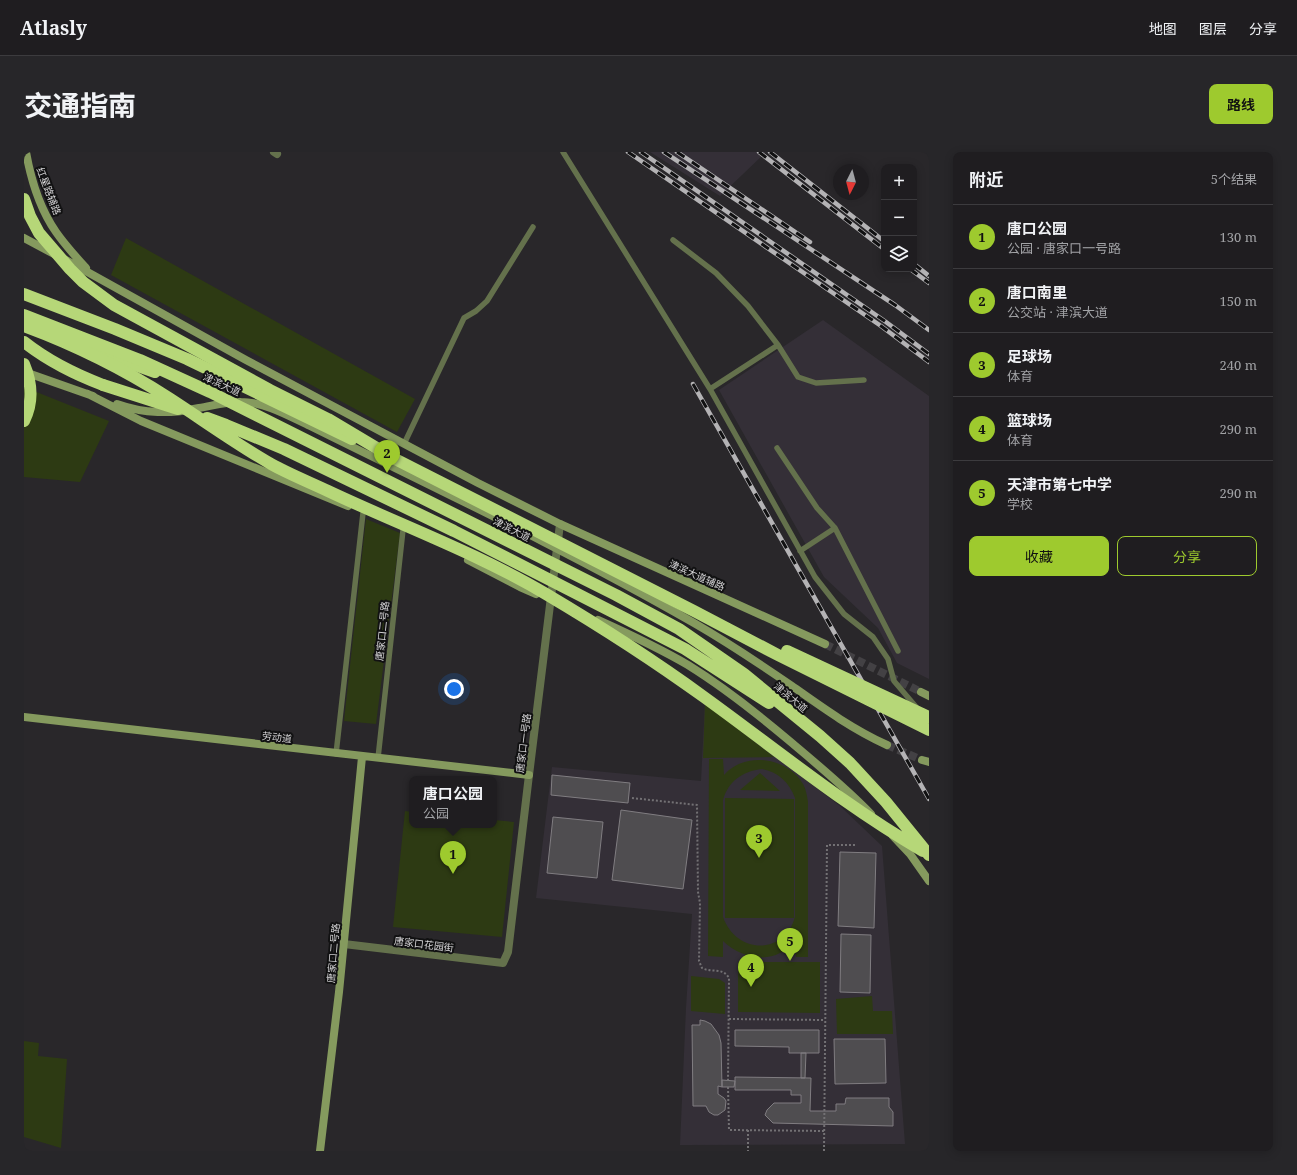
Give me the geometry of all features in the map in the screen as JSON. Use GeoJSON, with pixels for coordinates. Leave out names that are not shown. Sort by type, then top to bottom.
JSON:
{"type":"FeatureCollection","features":[{"type":"Feature","properties":{"kind":"highway"},"geometry":{"type":"LineString","coordinates":[[24,200],[39,233],[83,282],[103,297],[131,315],[270,390],[328,419],[395,459]]}},
{"type":"Feature","properties":{"kind":"highway","name":"津滨大道"},"geometry":{"type":"LineString","coordinates":[[24,294],[115,329],[188,360],[395,459],[694,611]]}},
{"type":"Feature","properties":{"kind":"highway","name":"津滨大道"},"geometry":{"type":"LineString","coordinates":[[24,315],[140,360],[210,392],[602,588],[679,629],[744,674],[820,736],[850,763],[886,802],[929,855]]}},
{"type":"Feature","properties":{"kind":"highway"},"geometry":{"type":"LineString","coordinates":[[24,326],[93,356],[168,398],[211,427],[273,465],[349,501],[502,569],[544,593],[616,637],[704,697],[825,788],[903,840],[929,855]]}},
{"type":"Feature","properties":{"kind":"highway"},"geometry":{"type":"LineString","coordinates":[[52,337],[92,349],[210,392]]}},
{"type":"Feature","properties":{"kind":"highway"},"geometry":{"type":"LineString","coordinates":[[24,342],[51,361],[82,377],[232,427],[284,449],[402,505],[678,646],[802,722]]}},
{"type":"Feature","properties":{"kind":"highway"},"geometry":{"type":"LineString","coordinates":[[24,364],[30,381],[31,393],[24,421]]}},
{"type":"Feature","properties":{"kind":"highway"},"geometry":{"type":"LineString","coordinates":[[694,611],[929,716]]}},
{"type":"Feature","properties":{"kind":"highway"},"geometry":{"type":"LineString","coordinates":[[694,611],[778,655],[929,730]]}},
{"type":"Feature","properties":{"kind":"main road","name":"红星路辅路"},"geometry":{"type":"LineString","coordinates":[[26,152],[35,188],[45,213],[56,232],[89,272]]}},
{"type":"Feature","properties":{"kind":"main road"},"geometry":{"type":"LineString","coordinates":[[24,214],[35,188]]}},
{"type":"Feature","properties":{"kind":"main road","name":"津滨大道辅路"},"geometry":{"type":"LineString","coordinates":[[24,238],[89,272],[246,360],[478,483],[560,524],[825,644]]}},
{"type":"Feature","properties":{"kind":"main road"},"geometry":{"type":"LineString","coordinates":[[24,372],[88,394],[141,421],[364,513],[460,555],[520,587],[646,642],[688,665],[724,689],[764,719],[852,794],[910,854],[929,881]]}},
{"type":"Feature","properties":{"kind":"main road","name":"津滨大道"},"geometry":{"type":"LineString","coordinates":[[88,394],[132,410],[148,412],[190,410],[241,402],[253,403],[310,426],[557,549],[694,623],[760,664],[830,714],[887,745]]}},
{"type":"Feature","properties":{"kind":"main road"},"geometry":{"type":"LineString","coordinates":[[921,692],[929,696]]}},
{"type":"Feature","properties":{"kind":"main road","name":"劳动道"},"geometry":{"type":"LineString","coordinates":[[24,718],[528,775]]}},
{"type":"Feature","properties":{"kind":"main road","name":"唐家口二号路"},"geometry":{"type":"LineString","coordinates":[[320,1151],[340,992],[362,757]]}},
{"type":"Feature","properties":{"kind":"street","name":"唐家口一号路"},"geometry":{"type":"LineString","coordinates":[[503,963],[508,952],[528,775],[560,524]]}},
{"type":"Feature","properties":{"kind":"street","name":"唐家口花园街"},"geometry":{"type":"LineString","coordinates":[[344,944],[503,963]]}},
{"type":"Feature","properties":{"kind":"lane"},"geometry":{"type":"LineString","coordinates":[[563,152],[710,389],[815,577],[844,614],[873,637],[888,659],[894,681],[918,709],[929,716]]}},
{"type":"Feature","properties":{"kind":"lane"},"geometry":{"type":"LineString","coordinates":[[404,444],[464,318],[487,302],[533,227]]}},
{"type":"Feature","properties":{"kind":"lane"},"geometry":{"type":"LineString","coordinates":[[673,240],[716,273],[748,306],[778,345],[798,377],[816,383],[864,380]]}},
{"type":"Feature","properties":{"kind":"lane"},"geometry":{"type":"LineString","coordinates":[[710,389],[778,345]]}},
{"type":"Feature","properties":{"kind":"lane"},"geometry":{"type":"LineString","coordinates":[[777,448],[816,508],[835,528],[898,651]]}},
{"type":"Feature","properties":{"kind":"lane"},"geometry":{"type":"LineString","coordinates":[[336,754],[364,513]]}},
{"type":"Feature","properties":{"kind":"lane"},"geometry":{"type":"LineString","coordinates":[[800,550],[835,528]]}},
{"type":"Feature","properties":{"kind":"lane","name":"唐家口二号路"},"geometry":{"type":"LineString","coordinates":[[378,758],[403,530]]}},
{"type":"Feature","properties":{"kind":"path"},"geometry":{"type":"LineString","coordinates":[[632,798],[697,805],[698,892],[700,903],[699,961],[702,968],[706,970],[721,971],[727,974],[729,978],[728,1081]]}},
{"type":"Feature","properties":{"kind":"path"},"geometry":{"type":"LineString","coordinates":[[824,1151],[827,845],[857,845]]}},
{"type":"Feature","properties":{"kind":"path"},"geometry":{"type":"LineString","coordinates":[[729,1019],[825,1020]]}},
{"type":"Feature","properties":{"kind":"path"},"geometry":{"type":"LineString","coordinates":[[728,1087],[729,1130],[824,1131]]}},
{"type":"Feature","properties":{"kind":"path"},"geometry":{"type":"LineString","coordinates":[[748,1130],[748,1151]]}},
{"type":"Feature","properties":{"kind":"shaded area"},"geometry":{"type":"Polygon","coordinates":[[[650,152],[766,152],[720,196],[650,152]]]}},
{"type":"Feature","properties":{"kind":"shaded area"},"geometry":{"type":"Polygon","coordinates":[[[823,320],[929,396],[929,679],[897,663],[878,628],[824,577],[719,390],[823,320]]]}},
{"type":"Feature","properties":{"kind":"shaded area"},"geometry":{"type":"Polygon","coordinates":[[[705,703],[840,806],[882,846],[905,1144],[680,1145],[692,914],[536,898],[552,767],[701,781],[705,703]]]}},
{"type":"Feature","properties":{"kind":"green space"},"geometry":{"type":"Polygon","coordinates":[[[126,238],[415,399],[397,432],[111,275],[126,238]]]}},
{"type":"Feature","properties":{"kind":"green space"},"geometry":{"type":"Polygon","coordinates":[[[24,387],[109,421],[80,482],[24,477],[24,387]]]}},
{"type":"Feature","properties":{"kind":"green space"},"geometry":{"type":"Polygon","coordinates":[[[366,519],[400,533],[376,724],[344,721],[366,519]]]}},
{"type":"Feature","properties":{"kind":"green space"},"geometry":{"type":"Polygon","coordinates":[[[705,703],[774,757],[703,758],[705,703]]]}},
{"type":"Feature","properties":{"kind":"green space"},"geometry":{"type":"Polygon","coordinates":[[[709,759],[723,759],[724,775],[733,767],[743,762],[765,760],[777,763],[796,775],[804,786],[808,802],[808,957],[796,957],[795,940],[788,948],[779,954],[770,957],[750,956],[741,953],[731,948],[723,941],[723,957],[708,956],[709,759]],[[755,770],[737,778],[728,788],[723,800],[723,917],[729,929],[738,938],[749,944],[760,946],[771,944],[781,939],[789,930],[795,917],[795,798],[790,787],[778,775],[768,770],[755,770]]]}},
{"type":"Feature","properties":{"kind":"green space"},"geometry":{"type":"Polygon","coordinates":[[[760,773],[780,791],[740,790],[760,773]]]}},
{"type":"Feature","properties":{"kind":"green space"},"geometry":{"type":"Polygon","coordinates":[[[725,798],[794,799],[794,918],[725,918],[725,798]]]}},
{"type":"Feature","properties":{"kind":"green space"},"geometry":{"type":"Polygon","coordinates":[[[405,811],[409,812],[409,828],[497,828],[497,820],[514,822],[502,937],[393,927],[405,811]]]}},
{"type":"Feature","properties":{"kind":"green space"},"geometry":{"type":"Polygon","coordinates":[[[738,962],[820,962],[820,1013],[738,1012],[738,962]]]}},
{"type":"Feature","properties":{"kind":"green space"},"geometry":{"type":"Polygon","coordinates":[[[691,976],[719,979],[725,983],[725,1014],[691,1011],[691,976]]]}},
{"type":"Feature","properties":{"kind":"green space"},"geometry":{"type":"Polygon","coordinates":[[[872,996],[873,1011],[892,1011],[893,1034],[837,1034],[836,999],[872,996]]]}},
{"type":"Feature","properties":{"kind":"green space"},"geometry":{"type":"Polygon","coordinates":[[[24,1041],[39,1043],[38,1056],[67,1059],[61,1148],[24,1137],[24,1041]]]}},
{"type":"Feature","properties":{"kind":"building"},"geometry":{"type":"Polygon","coordinates":[[[552,775],[630,783],[628,803],[551,795],[552,775]]]}},
{"type":"Feature","properties":{"kind":"building"},"geometry":{"type":"Polygon","coordinates":[[[621,810],[692,820],[683,889],[612,880],[621,810]]]}},
{"type":"Feature","properties":{"kind":"building"},"geometry":{"type":"Polygon","coordinates":[[[553,817],[603,822],[597,878],[547,873],[553,817]]]}},
{"type":"Feature","properties":{"kind":"building"},"geometry":{"type":"Polygon","coordinates":[[[840,852],[876,853],[874,928],[838,926],[840,852]]]}},
{"type":"Feature","properties":{"kind":"building"},"geometry":{"type":"Polygon","coordinates":[[[841,934],[871,935],[870,993],[840,992],[841,934]]]}},
{"type":"Feature","properties":{"kind":"building"},"geometry":{"type":"Polygon","coordinates":[[[700,1020],[711,1024],[719,1035],[721,1043],[722,1087],[718,1086],[718,1094],[726,1101],[725,1110],[718,1115],[714,1115],[709,1112],[706,1106],[693,1106],[692,1025],[700,1025],[700,1020]]]}},
{"type":"Feature","properties":{"kind":"building"},"geometry":{"type":"Polygon","coordinates":[[[735,1030],[819,1030],[819,1053],[789,1053],[789,1047],[735,1046],[735,1030]]]}},
{"type":"Feature","properties":{"kind":"building"},"geometry":{"type":"Polygon","coordinates":[[[834,1039],[885,1039],[886,1083],[835,1084],[834,1039]]]}},
{"type":"Feature","properties":{"kind":"building"},"geometry":{"type":"Polygon","coordinates":[[[801,1053],[806,1053],[805,1078],[801,1078],[801,1053]]]}},
{"type":"Feature","properties":{"kind":"building"},"geometry":{"type":"Polygon","coordinates":[[[735,1077],[811,1078],[810,1111],[836,1111],[836,1104],[845,1104],[846,1098],[889,1098],[889,1107],[893,1112],[893,1126],[773,1123],[765,1115],[767,1110],[774,1103],[801,1103],[801,1095],[791,1095],[791,1090],[735,1090],[735,1077]]]}},
{"type":"Feature","properties":{"kind":"building"},"geometry":{"type":"Polygon","coordinates":[[[722,1080],[735,1081],[734,1087],[722,1087],[722,1080]]]}},
{"type":"Feature","properties":{"kind":"tunnel"},"geometry":{"type":"LineString","coordinates":[[825,644],[921,692]]}},
{"type":"Feature","properties":{"kind":"tunnel"},"geometry":{"type":"LineString","coordinates":[[887,745],[922,760]]}},
{"type":"Feature","properties":{"kind":"railway"},"geometry":{"type":"LineString","coordinates":[[628,152],[881,326],[929,362]]}},
{"type":"Feature","properties":{"kind":"railway"},"geometry":{"type":"LineString","coordinates":[[641,152],[886,322],[929,354]]}},
{"type":"Feature","properties":{"kind":"railway"},"geometry":{"type":"LineString","coordinates":[[664,152],[895,305],[929,330]]}},
{"type":"Feature","properties":{"kind":"railway"},"geometry":{"type":"LineString","coordinates":[[677,152],[810,242]]}},
{"type":"Feature","properties":{"kind":"railway"},"geometry":{"type":"LineString","coordinates":[[759,152],[881,247]]}},
{"type":"Feature","properties":{"kind":"railway"},"geometry":{"type":"LineString","coordinates":[[770,152],[881,239]]}},
{"type":"Feature","properties":{"kind":"railway"},"geometry":{"type":"LineString","coordinates":[[917,266],[929,276]]}},
{"type":"Feature","properties":{"kind":"railway"},"geometry":{"type":"LineString","coordinates":[[914,272],[929,283]]}},
{"type":"Feature","properties":{"kind":"railway"},"geometry":{"type":"LineString","coordinates":[[693,384],[929,799]]}},
{"type":"Feature","properties":{"kind":"place","name":"唐口南里"},"geometry":{"type":"Point","coordinates":[387,473]}},
{"type":"Feature","properties":{"kind":"place","name":"足球场"},"geometry":{"type":"Point","coordinates":[759,858]}},
{"type":"Feature","properties":{"kind":"place","name":"唐口公园"},"geometry":{"type":"Point","coordinates":[453,874]}},
{"type":"Feature","properties":{"kind":"place","name":"天津市第七中学"},"geometry":{"type":"Point","coordinates":[790,961]}},
{"type":"Feature","properties":{"kind":"place","name":"篮球场"},"geometry":{"type":"Point","coordinates":[751,987]}}]}
